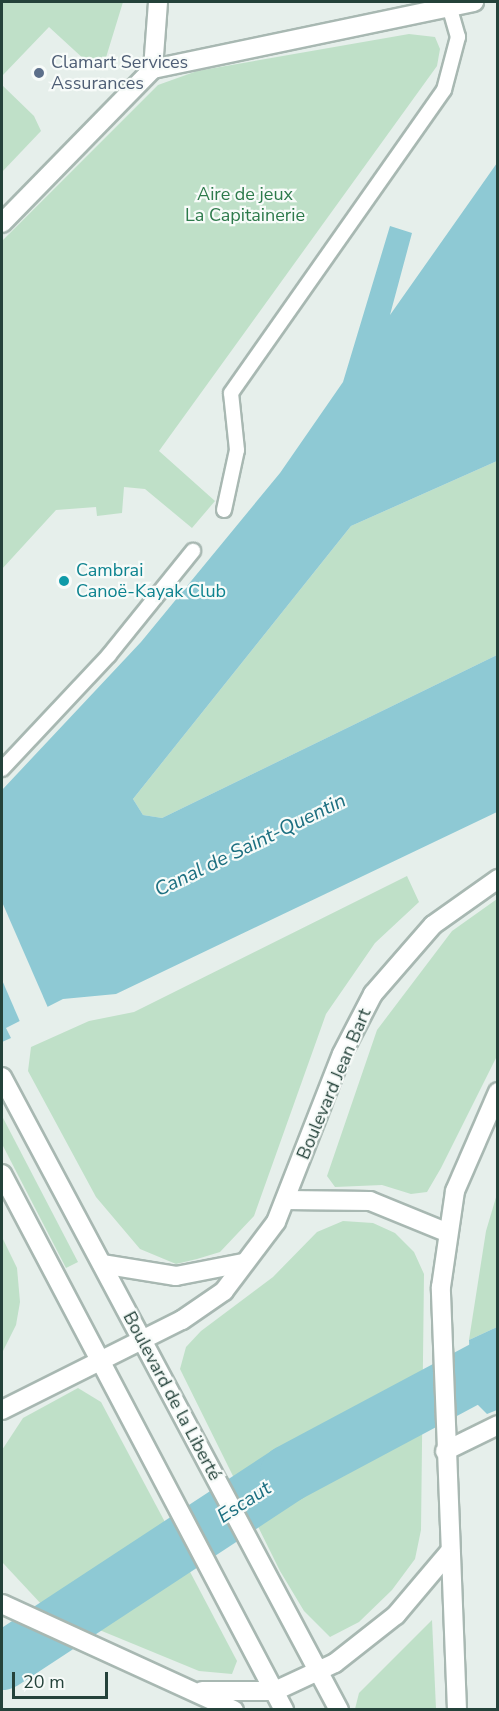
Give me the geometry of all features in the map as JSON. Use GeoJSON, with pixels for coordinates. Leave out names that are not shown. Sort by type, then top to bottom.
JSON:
{"type":"FeatureCollection","features":[{"type":"Feature","properties":{"kind":"street"},"geometry":{"type":"LineString","coordinates":[[153,69],[158,2]]}},
{"type":"Feature","properties":{"kind":"street"},"geometry":{"type":"LineString","coordinates":[[2,223],[153,69],[474,2]]}},
{"type":"Feature","properties":{"kind":"street","name":"Boulevard Jean Bart"},"geometry":{"type":"LineString","coordinates":[[2,1410],[142,1340],[224,1291],[286,1200],[342,1054],[373,994],[441,917],[498,879]]}},
{"type":"Feature","properties":{"kind":"street","name":"Boulevard de la Liberté"},"geometry":{"type":"LineString","coordinates":[[2,1077],[339,1710]]}},
{"type":"Feature","properties":{"kind":"street"},"geometry":{"type":"LineString","coordinates":[[457,1710],[445,1443],[443,1339],[446,1232],[463,1166],[498,1092]]}},
{"type":"Feature","properties":{"kind":"street"},"geometry":{"type":"LineString","coordinates":[[2,1174],[284,1710]]}},
{"type":"Feature","properties":{"kind":"street"},"geometry":{"type":"LineString","coordinates":[[286,1200],[370,1202],[446,1232]]}},
{"type":"Feature","properties":{"kind":"street"},"geometry":{"type":"LineString","coordinates":[[102,1264],[176,1276],[243,1263]]}},
{"type":"Feature","properties":{"kind":"street"},"geometry":{"type":"LineString","coordinates":[[445,1443],[498,1425]]}},
{"type":"Feature","properties":{"kind":"street"},"geometry":{"type":"LineString","coordinates":[[202,1691],[275,1691],[320,1671],[396,1615],[450,1551]]}},
{"type":"Feature","properties":{"kind":"street"},"geometry":{"type":"LineString","coordinates":[[2,1604],[202,1691],[234,1710]]}},
{"type":"Feature","properties":{"kind":"lane"},"geometry":{"type":"LineString","coordinates":[[224,510],[237,450],[231,393],[444,90],[458,37],[449,6]]}},
{"type":"Feature","properties":{"kind":"lane"},"geometry":{"type":"LineString","coordinates":[[2,769],[109,655],[193,550]]}},
{"type":"Feature","properties":{"kind":"green space"},"geometry":{"type":"Polygon","coordinates":[[[2,2],[123,2],[104,64],[86,61],[49,27],[2,76],[2,2]]]}},
{"type":"Feature","properties":{"kind":"green space","name":"Aire de jeux La Capitainerie"},"geometry":{"type":"Polygon","coordinates":[[[409,34],[435,37],[440,49],[437,66],[159,451],[215,501],[192,528],[145,489],[124,487],[122,513],[97,516],[96,507],[56,510],[2,569],[2,241],[158,85],[197,71],[409,34]]]}},
{"type":"Feature","properties":{"kind":"green space"},"geometry":{"type":"Polygon","coordinates":[[[2,85],[34,116],[41,131],[2,172],[2,85]]]}},
{"type":"Feature","properties":{"kind":"green space"},"geometry":{"type":"Polygon","coordinates":[[[497,461],[497,655],[162,818],[143,815],[133,799],[351,526],[497,461]]]}},
{"type":"Feature","properties":{"kind":"green space"},"geometry":{"type":"Polygon","coordinates":[[[407,876],[419,902],[375,943],[326,1014],[254,1216],[220,1252],[197,1259],[176,1264],[140,1249],[96,1197],[28,1071],[31,1047],[89,1021],[134,1012],[407,876]]]}},
{"type":"Feature","properties":{"kind":"green space"},"geometry":{"type":"Polygon","coordinates":[[[497,899],[497,1056],[441,1168],[427,1192],[411,1194],[382,1185],[335,1187],[327,1176],[377,1030],[452,931],[497,899]]]}},
{"type":"Feature","properties":{"kind":"green space"},"geometry":{"type":"Polygon","coordinates":[[[2,1116],[78,1262],[66,1268],[2,1144],[2,1116]]]}},
{"type":"Feature","properties":{"kind":"green space"},"geometry":{"type":"Polygon","coordinates":[[[497,1194],[497,1327],[469,1340],[486,1231],[497,1194]]]}},
{"type":"Feature","properties":{"kind":"green space"},"geometry":{"type":"Polygon","coordinates":[[[343,1221],[373,1223],[395,1233],[414,1252],[424,1274],[421,1530],[415,1559],[392,1590],[359,1622],[330,1637],[304,1611],[280,1571],[180,1369],[186,1347],[201,1331],[273,1277],[317,1232],[343,1221]]]}},
{"type":"Feature","properties":{"kind":"green space"},"geometry":{"type":"Polygon","coordinates":[[[2,1237],[17,1268],[20,1302],[16,1325],[2,1353],[2,1237]]]}},
{"type":"Feature","properties":{"kind":"green space"},"geometry":{"type":"Polygon","coordinates":[[[78,1388],[101,1402],[166,1524],[43,1606],[2,1562],[2,1450],[23,1418],[78,1388]]]}},
{"type":"Feature","properties":{"kind":"green space"},"geometry":{"type":"Polygon","coordinates":[[[188,1568],[237,1661],[232,1674],[199,1671],[97,1629],[188,1568]]]}},
{"type":"Feature","properties":{"kind":"green space"},"geometry":{"type":"Polygon","coordinates":[[[432,1620],[436,1709],[355,1709],[359,1693],[432,1620]]]}},
{"type":"Feature","properties":{"kind":"water","name":"Canal de Saint-Quentin"},"geometry":{"type":"Polygon","coordinates":[[[497,163],[497,461],[351,526],[133,799],[143,815],[162,818],[497,655],[497,812],[116,994],[63,999],[6,1028],[11,1038],[2,1042],[2,790],[141,642],[280,473],[343,382],[390,226],[412,233],[390,315],[497,163]]]}},
{"type":"Feature","properties":{"kind":"water"},"geometry":{"type":"Polygon","coordinates":[[[497,1327],[497,1410],[487,1414],[472,1399],[469,1340],[497,1327]]]}},
{"type":"Feature","properties":{"kind":"water"},"geometry":{"type":"Polygon","coordinates":[[[421,1379],[421,1425],[341,1470],[319,1432],[421,1379]]]}},
{"type":"Feature","properties":{"kind":"water"},"geometry":{"type":"Polygon","coordinates":[[[296,1445],[319,1484],[293,1500],[269,1461],[296,1445]]]}},
{"type":"Feature","properties":{"kind":"water"},"geometry":{"type":"Polygon","coordinates":[[[156,1530],[180,1574],[111,1620],[59,1595],[156,1530]]]}},
{"type":"Feature","properties":{"kind":"water"},"geometry":{"type":"Polygon","coordinates":[[[3,1641],[45,1660],[2,1682],[3,1641]]]}},
{"type":"Feature","properties":{"kind":"pier"},"geometry":{"type":"Polygon","coordinates":[[[2,902],[49,1010],[21,1024],[2,980],[2,902]]]}},
{"type":"Feature","properties":{"kind":"waterway","name":"Escaut"},"geometry":{"type":"LineString","coordinates":[[2,1661],[288,1473],[498,1361]]}},
{"type":"Feature","properties":{"kind":"place","name":"Clamart Services Assurances"},"geometry":{"type":"Point","coordinates":[39,73]}},
{"type":"Feature","properties":{"kind":"place","name":"Cambrai Canoë-Kayak Club"},"geometry":{"type":"Point","coordinates":[64,581]}}]}
